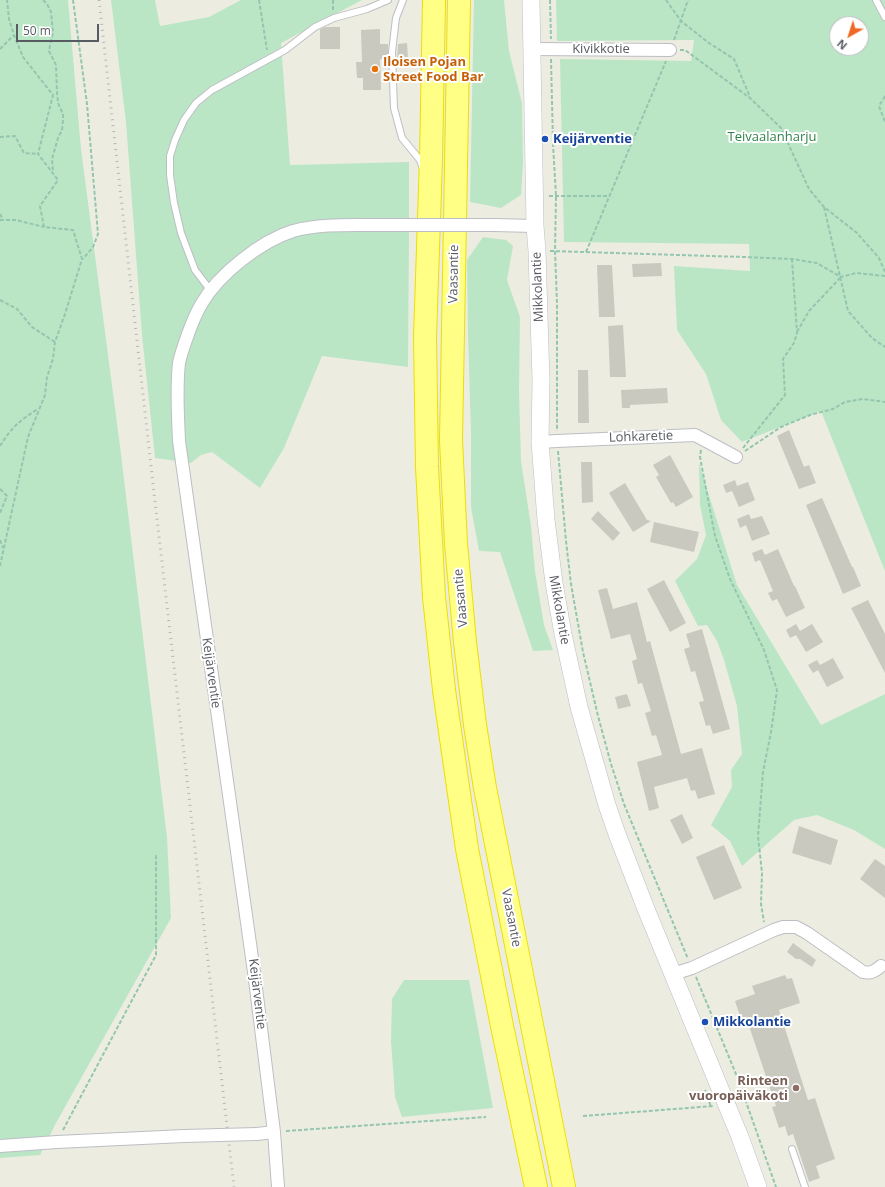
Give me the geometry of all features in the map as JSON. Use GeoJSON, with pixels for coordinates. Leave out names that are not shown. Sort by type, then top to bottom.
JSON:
{"type":"FeatureCollection","features":[{"type":"Feature","properties":{"kind":"highway","name":"Vaasantie"},"geometry":{"type":"LineString","coordinates":[[434,0],[430,197],[425,337],[427,466],[434,605],[444,690],[467,849],[536,1187]]}},
{"type":"Feature","properties":{"kind":"highway","name":"Vaasantie"},"geometry":{"type":"LineString","coordinates":[[459,0],[451,440],[456,544],[465,642],[474,717],[485,788],[564,1187]]}},
{"type":"Feature","properties":{"kind":"main road","name":"Mikkolantie"},"geometry":{"type":"LineString","coordinates":[[531,0],[535,226],[541,381],[540,442],[546,520],[562,634],[579,707],[606,805],[673,974],[719,1106],[740,1137],[758,1187]]}},
{"type":"Feature","properties":{"kind":"street","name":"Kivikkotie"},"geometry":{"type":"LineString","coordinates":[[532,49],[670,50]]}},
{"type":"Feature","properties":{"kind":"street","name":"Keijärventie"},"geometry":{"type":"LineString","coordinates":[[278,1187],[274,1132],[253,964],[179,442],[178,380],[183,346],[195,316],[203,302],[210,291],[227,273],[254,251],[271,240],[294,231],[314,227],[338,225],[535,226]]}},
{"type":"Feature","properties":{"kind":"street","name":"Lohkaretie"},"geometry":{"type":"LineString","coordinates":[[540,442],[695,435],[736,457]]}},
{"type":"Feature","properties":{"kind":"street"},"geometry":{"type":"LineString","coordinates":[[673,974],[692,968],[766,933],[784,927],[796,927],[807,933],[863,972],[874,972],[882,966]]}},
{"type":"Feature","properties":{"kind":"street"},"geometry":{"type":"LineString","coordinates":[[0,1146],[274,1132]]}},
{"type":"Feature","properties":{"kind":"lane"},"geometry":{"type":"LineString","coordinates":[[210,291],[195,270],[181,233],[174,203],[170,175],[170,156],[184,120],[196,103],[212,90],[285,50],[315,26],[334,18],[367,9],[388,0]]}},
{"type":"Feature","properties":{"kind":"lane"},"geometry":{"type":"LineString","coordinates":[[403,0],[396,18],[392,52],[394,108],[402,138],[420,160],[430,197]]}},
{"type":"Feature","properties":{"kind":"lane"},"geometry":{"type":"LineString","coordinates":[[876,0],[885,17]]}},
{"type":"Feature","properties":{"kind":"lane"},"geometry":{"type":"LineString","coordinates":[[792,1149],[805,1187]]}},
{"type":"Feature","properties":{"kind":"path"},"geometry":{"type":"LineString","coordinates":[[7,0],[9,19],[23,57],[53,95],[38,154]]}},
{"type":"Feature","properties":{"kind":"path"},"geometry":{"type":"LineString","coordinates":[[43,0],[51,12],[54,32],[49,51],[56,65],[58,103],[64,120],[52,159],[53,173]]}},
{"type":"Feature","properties":{"kind":"path"},"geometry":{"type":"LineString","coordinates":[[0,566],[28,437],[45,395],[47,377],[53,360],[55,342],[82,259],[93,247],[98,234],[87,104],[73,0]]}},
{"type":"Feature","properties":{"kind":"path"},"geometry":{"type":"LineString","coordinates":[[259,0],[268,59]]}},
{"type":"Feature","properties":{"kind":"path"},"geometry":{"type":"LineString","coordinates":[[550,0],[553,144],[556,196],[555,250],[557,304],[557,441],[571,584],[583,652],[598,716],[624,804],[738,1079],[776,1187]]}},
{"type":"Feature","properties":{"kind":"path"},"geometry":{"type":"LineString","coordinates":[[666,0],[681,21],[734,59],[750,98]]}},
{"type":"Feature","properties":{"kind":"path"},"geometry":{"type":"LineString","coordinates":[[586,252],[670,50],[688,0]]}},
{"type":"Feature","properties":{"kind":"path"},"geometry":{"type":"LineString","coordinates":[[0,49],[14,35]]}},
{"type":"Feature","properties":{"kind":"path"},"geometry":{"type":"LineString","coordinates":[[670,50],[685,50],[750,98],[781,128],[809,189],[824,207],[857,233],[879,258],[885,272]]}},
{"type":"Feature","properties":{"kind":"path"},"geometry":{"type":"LineString","coordinates":[[885,96],[879,106],[885,122]]}},
{"type":"Feature","properties":{"kind":"path"},"geometry":{"type":"LineString","coordinates":[[0,137],[14,136],[24,153],[38,154],[58,180],[40,206],[44,227]]}},
{"type":"Feature","properties":{"kind":"path"},"geometry":{"type":"LineString","coordinates":[[556,196],[609,196]]}},
{"type":"Feature","properties":{"kind":"path"},"geometry":{"type":"LineString","coordinates":[[824,207],[848,311],[872,338],[885,346]]}},
{"type":"Feature","properties":{"kind":"path"},"geometry":{"type":"LineString","coordinates":[[0,214],[1,220],[16,220],[44,227],[73,230],[82,259]]}},
{"type":"Feature","properties":{"kind":"path"},"geometry":{"type":"LineString","coordinates":[[536,251],[555,250],[792,259],[818,263],[841,277]]}},
{"type":"Feature","properties":{"kind":"path"},"geometry":{"type":"LineString","coordinates":[[792,259],[797,332]]}},
{"type":"Feature","properties":{"kind":"path"},"geometry":{"type":"LineString","coordinates":[[736,457],[786,395],[783,359],[794,344],[797,332],[809,311],[841,277],[856,273],[885,276]]}},
{"type":"Feature","properties":{"kind":"path"},"geometry":{"type":"LineString","coordinates":[[0,300],[17,309],[32,327],[55,342]]}},
{"type":"Feature","properties":{"kind":"path"},"geometry":{"type":"LineString","coordinates":[[736,457],[781,427],[833,409],[845,402],[863,399],[885,402]]}},
{"type":"Feature","properties":{"kind":"path"},"geometry":{"type":"LineString","coordinates":[[0,446],[9,431],[25,417],[39,408]]}},
{"type":"Feature","properties":{"kind":"path"},"geometry":{"type":"LineString","coordinates":[[703,439],[700,458],[715,536],[730,579],[764,650],[777,690],[763,772],[758,836],[762,873],[761,904],[766,933]]}},
{"type":"Feature","properties":{"kind":"path"},"geometry":{"type":"LineString","coordinates":[[0,489],[7,496],[0,513]]}},
{"type":"Feature","properties":{"kind":"path"},"geometry":{"type":"LineString","coordinates":[[0,540],[4,550]]}},
{"type":"Feature","properties":{"kind":"path"},"geometry":{"type":"LineString","coordinates":[[57,1142],[74,1107],[156,955],[156,854]]}},
{"type":"Feature","properties":{"kind":"path"},"geometry":{"type":"LineString","coordinates":[[715,1035],[719,1034]]}},
{"type":"Feature","properties":{"kind":"path"},"geometry":{"type":"LineString","coordinates":[[704,1089],[719,1106]]}},
{"type":"Feature","properties":{"kind":"path"},"geometry":{"type":"LineString","coordinates":[[583,1116],[719,1106]]}},
{"type":"Feature","properties":{"kind":"path"},"geometry":{"type":"LineString","coordinates":[[274,1132],[486,1117]]}},
{"type":"Feature","properties":{"kind":"green space"},"geometry":{"type":"Polygon","coordinates":[[[0,0],[68,0],[81,149],[120,446],[167,837],[171,918],[56,1123],[40,1155],[0,1158],[0,0]]]}},
{"type":"Feature","properties":{"kind":"green space"},"geometry":{"type":"Polygon","coordinates":[[[111,0],[155,0],[160,26],[209,17],[241,0],[362,0],[281,43],[290,165],[409,162],[408,367],[322,356],[284,448],[260,488],[212,452],[201,455],[191,463],[155,458],[142,335],[126,122],[111,0]]]}},
{"type":"Feature","properties":{"kind":"green space"},"geometry":{"type":"Polygon","coordinates":[[[474,0],[504,0],[509,51],[522,103],[523,163],[521,195],[501,208],[470,202],[474,0]]]}},
{"type":"Feature","properties":{"kind":"green space","name":"Teivaalanharju"},"geometry":{"type":"Polygon","coordinates":[[[556,0],[885,0],[885,571],[821,411],[742,442],[721,420],[706,374],[677,330],[674,266],[750,271],[749,244],[564,242],[560,59],[691,61],[694,40],[557,41],[556,0]]]}},
{"type":"Feature","properties":{"kind":"green space"},"geometry":{"type":"Polygon","coordinates":[[[483,237],[506,240],[513,246],[507,280],[520,317],[519,392],[521,461],[531,526],[535,571],[544,625],[553,650],[533,651],[500,552],[479,551],[471,507],[467,260],[483,237]]]}},
{"type":"Feature","properties":{"kind":"green space"},"geometry":{"type":"Polygon","coordinates":[[[699,463],[737,585],[821,725],[885,694],[885,849],[854,830],[817,815],[794,820],[742,866],[730,841],[711,825],[732,787],[731,770],[742,754],[737,706],[717,641],[707,625],[698,626],[675,581],[697,559],[706,535],[700,505],[699,463]]]}},
{"type":"Feature","properties":{"kind":"green space"},"geometry":{"type":"Polygon","coordinates":[[[404,980],[469,980],[493,1108],[402,1117],[395,1097],[391,1041],[392,999],[404,980]]]}},
{"type":"Feature","properties":{"kind":"building"},"geometry":{"type":"Polygon","coordinates":[[[325,27],[340,27],[340,49],[320,49],[320,29],[325,27]]]}},
{"type":"Feature","properties":{"kind":"building"},"geometry":{"type":"Polygon","coordinates":[[[380,29],[380,44],[388,44],[388,59],[380,59],[381,90],[363,90],[363,78],[357,78],[356,62],[362,62],[361,30],[380,29]]]}},
{"type":"Feature","properties":{"kind":"building"},"geometry":{"type":"Polygon","coordinates":[[[407,43],[408,59],[397,59],[398,44],[407,43]]]}},
{"type":"Feature","properties":{"kind":"building"},"geometry":{"type":"Polygon","coordinates":[[[661,263],[662,276],[633,277],[632,264],[661,263]]]}},
{"type":"Feature","properties":{"kind":"building"},"geometry":{"type":"Polygon","coordinates":[[[597,265],[612,265],[615,317],[599,317],[597,265]]]}},
{"type":"Feature","properties":{"kind":"building"},"geometry":{"type":"Polygon","coordinates":[[[623,325],[626,377],[610,377],[608,326],[623,325]]]}},
{"type":"Feature","properties":{"kind":"building"},"geometry":{"type":"Polygon","coordinates":[[[578,370],[588,370],[589,423],[578,423],[578,370]]]}},
{"type":"Feature","properties":{"kind":"building"},"geometry":{"type":"Polygon","coordinates":[[[667,388],[668,403],[630,405],[630,408],[622,408],[621,390],[667,388]]]}},
{"type":"Feature","properties":{"kind":"building"},"geometry":{"type":"Polygon","coordinates":[[[789,430],[804,467],[809,465],[816,483],[799,489],[777,436],[789,430]]]}},
{"type":"Feature","properties":{"kind":"building"},"geometry":{"type":"Polygon","coordinates":[[[670,455],[693,497],[676,507],[673,502],[671,503],[656,477],[659,475],[653,465],[670,455]]]}},
{"type":"Feature","properties":{"kind":"building"},"geometry":{"type":"Polygon","coordinates":[[[581,462],[592,462],[593,502],[582,503],[581,462]]]}},
{"type":"Feature","properties":{"kind":"building"},"geometry":{"type":"Polygon","coordinates":[[[735,480],[737,486],[748,482],[755,500],[739,507],[732,491],[726,493],[723,485],[735,480]]]}},
{"type":"Feature","properties":{"kind":"building"},"geometry":{"type":"Polygon","coordinates":[[[625,483],[647,520],[651,521],[633,532],[609,493],[625,483]]]}},
{"type":"Feature","properties":{"kind":"building"},"geometry":{"type":"Polygon","coordinates":[[[822,498],[861,586],[843,594],[806,505],[822,498]]]}},
{"type":"Feature","properties":{"kind":"building"},"geometry":{"type":"Polygon","coordinates":[[[598,511],[620,533],[613,541],[591,519],[598,511]]]}},
{"type":"Feature","properties":{"kind":"building"},"geometry":{"type":"Polygon","coordinates":[[[749,514],[751,519],[762,516],[770,534],[752,541],[746,525],[740,528],[737,519],[749,514]]]}},
{"type":"Feature","properties":{"kind":"building"},"geometry":{"type":"Polygon","coordinates":[[[654,522],[699,532],[694,552],[650,542],[654,522]]]}},
{"type":"Feature","properties":{"kind":"building"},"geometry":{"type":"Polygon","coordinates":[[[762,549],[765,555],[778,549],[805,608],[786,617],[777,599],[772,601],[768,593],[773,591],[760,560],[755,562],[752,553],[762,549]]]}},
{"type":"Feature","properties":{"kind":"building"},"geometry":{"type":"Polygon","coordinates":[[[664,580],[686,623],[670,632],[647,589],[664,580]]]}},
{"type":"Feature","properties":{"kind":"building"},"geometry":{"type":"Polygon","coordinates":[[[607,588],[613,609],[637,602],[647,642],[650,641],[681,754],[702,748],[715,794],[698,799],[695,790],[691,791],[687,778],[654,787],[659,808],[649,811],[637,762],[662,755],[656,735],[652,736],[645,713],[651,711],[642,683],[638,684],[632,661],[637,659],[630,634],[611,639],[598,590],[607,588]]]}},
{"type":"Feature","properties":{"kind":"building"},"geometry":{"type":"Polygon","coordinates":[[[868,600],[885,634],[885,673],[851,608],[868,600]]]}},
{"type":"Feature","properties":{"kind":"building"},"geometry":{"type":"Polygon","coordinates":[[[796,624],[800,631],[812,624],[823,642],[806,652],[796,635],[790,638],[786,630],[796,624]]]}},
{"type":"Feature","properties":{"kind":"building"},"geometry":{"type":"Polygon","coordinates":[[[702,629],[730,729],[713,734],[710,725],[706,726],[699,702],[704,701],[695,671],[691,672],[684,649],[690,647],[686,634],[702,629]]]}},
{"type":"Feature","properties":{"kind":"building"},"geometry":{"type":"Polygon","coordinates":[[[833,658],[844,678],[827,687],[818,670],[813,673],[808,665],[817,660],[820,665],[833,658]]]}},
{"type":"Feature","properties":{"kind":"building"},"geometry":{"type":"Polygon","coordinates":[[[627,694],[631,706],[618,709],[615,697],[627,694]]]}},
{"type":"Feature","properties":{"kind":"building"},"geometry":{"type":"Polygon","coordinates":[[[682,814],[693,838],[682,844],[670,820],[682,814]]]}},
{"type":"Feature","properties":{"kind":"building"},"geometry":{"type":"Polygon","coordinates":[[[799,826],[838,840],[831,865],[792,853],[799,826]]]}},
{"type":"Feature","properties":{"kind":"building"},"geometry":{"type":"Polygon","coordinates":[[[724,845],[742,888],[714,900],[696,857],[724,845]]]}},
{"type":"Feature","properties":{"kind":"building"},"geometry":{"type":"Polygon","coordinates":[[[875,859],[885,866],[885,898],[860,879],[875,859]]]}},
{"type":"Feature","properties":{"kind":"building"},"geometry":{"type":"Polygon","coordinates":[[[793,943],[816,960],[812,967],[800,959],[796,959],[787,952],[793,943]]]}},
{"type":"Feature","properties":{"kind":"building"},"geometry":{"type":"Polygon","coordinates":[[[785,975],[787,979],[792,978],[800,1003],[779,1010],[808,1100],[815,1098],[835,1159],[816,1166],[820,1178],[809,1182],[793,1134],[788,1136],[785,1126],[779,1128],[772,1107],[776,1106],[746,1017],[741,1019],[735,1001],[755,994],[752,986],[785,975]]]}},
{"type":"Feature","properties":{"kind":"railway"},"geometry":{"type":"LineString","coordinates":[[99,0],[234,1187]]}},
{"type":"Feature","properties":{"kind":"place","name":"Iloisen Pojan Street Food Bar"},"geometry":{"type":"Point","coordinates":[375,69]}},
{"type":"Feature","properties":{"kind":"place","name":"Keijärventie"},"geometry":{"type":"Point","coordinates":[545,139]}},
{"type":"Feature","properties":{"kind":"place","name":"Mikkolantie"},"geometry":{"type":"Point","coordinates":[705,1022]}},
{"type":"Feature","properties":{"kind":"place","name":"Rinteen vuoropäiväkoti"},"geometry":{"type":"Point","coordinates":[796,1088]}}]}
